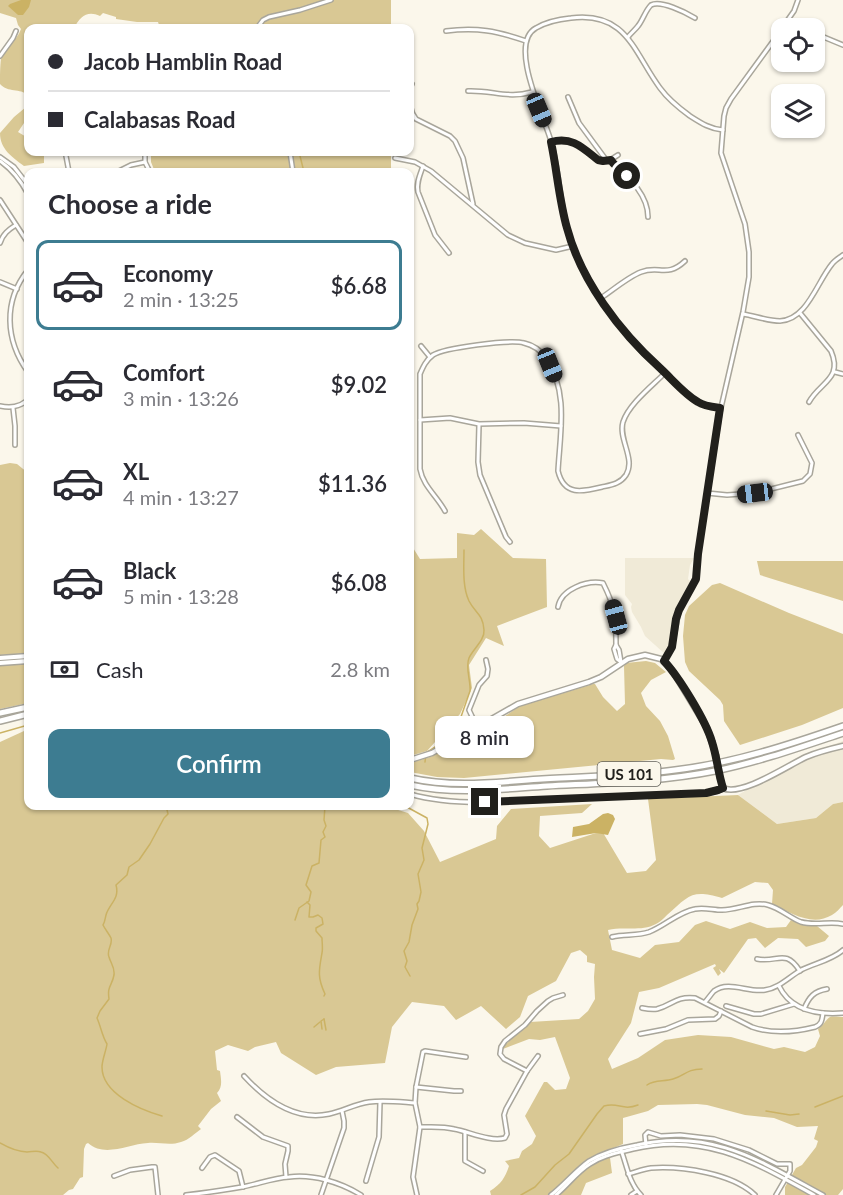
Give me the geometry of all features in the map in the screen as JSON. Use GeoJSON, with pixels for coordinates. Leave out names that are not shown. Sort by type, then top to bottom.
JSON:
{"type":"FeatureCollection","features":[{"type":"Feature","properties":{"kind":"highway"},"geometry":{"type":"LineString","coordinates":[[0,713],[24,708]]}},
{"type":"Feature","properties":{"kind":"highway"},"geometry":{"type":"LineString","coordinates":[[0,721],[24,715]]}},
{"type":"Feature","properties":{"kind":"highway","name":"US 101"},"geometry":{"type":"LineString","coordinates":[[414,779],[470,784],[674,770],[737,759],[843,726]]}},
{"type":"Feature","properties":{"kind":"highway","name":"US 101"},"geometry":{"type":"LineString","coordinates":[[414,786],[441,790],[477,791],[659,779],[714,771],[758,761],[843,733]]}},
{"type":"Feature","properties":{"kind":"main road"},"geometry":{"type":"LineString","coordinates":[[414,759],[432,753],[518,704],[596,680],[621,662],[634,656],[645,655],[664,661],[703,720],[711,737],[723,788],[730,790],[745,787],[807,757],[843,746]]}},
{"type":"Feature","properties":{"kind":"main road"},"geometry":{"type":"LineString","coordinates":[[0,658],[24,656]]}},
{"type":"Feature","properties":{"kind":"main road"},"geometry":{"type":"LineString","coordinates":[[0,663],[24,662]]}},
{"type":"Feature","properties":{"kind":"street"},"geometry":{"type":"LineString","coordinates":[[260,24],[269,17],[331,0]]}},
{"type":"Feature","properties":{"kind":"street"},"geometry":{"type":"LineString","coordinates":[[789,18],[798,0]]}},
{"type":"Feature","properties":{"kind":"street"},"geometry":{"type":"LineString","coordinates":[[628,37],[639,26],[650,6],[655,2],[661,1],[673,5],[695,18]]}},
{"type":"Feature","properties":{"kind":"street"},"geometry":{"type":"LineString","coordinates":[[720,408],[698,402],[665,373],[632,341],[590,283],[567,227],[551,142],[532,92],[525,49],[526,40],[531,31],[540,26],[566,19],[598,18],[612,24],[628,37],[658,85],[672,101],[702,124],[723,130]]}},
{"type":"Feature","properties":{"kind":"street"},"geometry":{"type":"LineString","coordinates":[[446,32],[479,29],[526,40]]}},
{"type":"Feature","properties":{"kind":"street"},"geometry":{"type":"LineString","coordinates":[[0,56],[2,49],[13,38],[16,31]]}},
{"type":"Feature","properties":{"kind":"street"},"geometry":{"type":"LineString","coordinates":[[825,38],[843,45]]}},
{"type":"Feature","properties":{"kind":"street"},"geometry":{"type":"LineString","coordinates":[[664,661],[672,647],[679,610],[697,578],[698,554],[720,408],[743,314],[749,277],[748,240],[741,209],[723,159],[721,146],[725,113],[729,103],[771,44]]}},
{"type":"Feature","properties":{"kind":"street"},"geometry":{"type":"LineString","coordinates":[[468,91],[482,90],[513,96],[532,92]]}},
{"type":"Feature","properties":{"kind":"street"},"geometry":{"type":"LineString","coordinates":[[568,97],[579,123],[598,151],[635,185],[648,211],[648,217]]}},
{"type":"Feature","properties":{"kind":"street"},"geometry":{"type":"LineString","coordinates":[[414,116],[416,119],[450,135],[460,149],[473,206]]}},
{"type":"Feature","properties":{"kind":"street"},"geometry":{"type":"LineString","coordinates":[[551,142],[573,141],[598,160],[609,160],[618,155]]}},
{"type":"Feature","properties":{"kind":"street"},"geometry":{"type":"LineString","coordinates":[[145,156],[148,168]]}},
{"type":"Feature","properties":{"kind":"street"},"geometry":{"type":"LineString","coordinates":[[0,157],[14,166],[24,180]]}},
{"type":"Feature","properties":{"kind":"street"},"geometry":{"type":"LineString","coordinates":[[395,158],[423,166],[516,239],[556,250],[573,246]]}},
{"type":"Feature","properties":{"kind":"street"},"geometry":{"type":"LineString","coordinates":[[0,162],[12,170],[24,186]]}},
{"type":"Feature","properties":{"kind":"street"},"geometry":{"type":"LineString","coordinates":[[125,168],[145,162]]}},
{"type":"Feature","properties":{"kind":"street"},"geometry":{"type":"LineString","coordinates":[[423,166],[418,179],[418,192],[435,235],[449,254]]}},
{"type":"Feature","properties":{"kind":"street"},"geometry":{"type":"LineString","coordinates":[[0,200],[24,237]]}},
{"type":"Feature","properties":{"kind":"street"},"geometry":{"type":"LineString","coordinates":[[0,243],[7,231],[16,225]]}},
{"type":"Feature","properties":{"kind":"street"},"geometry":{"type":"LineString","coordinates":[[743,314],[778,321],[789,319],[800,313],[831,265],[843,255]]}},
{"type":"Feature","properties":{"kind":"street"},"geometry":{"type":"LineString","coordinates":[[601,298],[637,274],[644,271],[672,270],[685,261]]}},
{"type":"Feature","properties":{"kind":"street"},"geometry":{"type":"LineString","coordinates":[[24,277],[17,289],[11,309],[11,332],[19,358],[24,366]]}},
{"type":"Feature","properties":{"kind":"street"},"geometry":{"type":"LineString","coordinates":[[0,282],[17,289]]}},
{"type":"Feature","properties":{"kind":"street"},"geometry":{"type":"LineString","coordinates":[[800,313],[831,351],[836,365],[830,380],[809,402]]}},
{"type":"Feature","properties":{"kind":"street"},"geometry":{"type":"LineString","coordinates":[[445,511],[425,484],[421,474],[420,374],[430,357],[446,350],[509,341],[526,343],[541,352],[550,365],[560,391],[562,409],[558,471],[562,483],[568,488],[582,491],[621,481],[628,471],[628,458],[622,432],[623,423],[633,405],[665,373]]}},
{"type":"Feature","properties":{"kind":"street"},"geometry":{"type":"LineString","coordinates":[[421,346],[430,357]]}},
{"type":"Feature","properties":{"kind":"street"},"geometry":{"type":"LineString","coordinates":[[835,372],[843,374]]}},
{"type":"Feature","properties":{"kind":"street"},"geometry":{"type":"LineString","coordinates":[[0,406],[13,408],[24,403]]}},
{"type":"Feature","properties":{"kind":"street"},"geometry":{"type":"LineString","coordinates":[[13,408],[15,445]]}},
{"type":"Feature","properties":{"kind":"street"},"geometry":{"type":"LineString","coordinates":[[420,420],[455,419],[479,424],[524,423],[561,426]]}},
{"type":"Feature","properties":{"kind":"street"},"geometry":{"type":"LineString","coordinates":[[479,424],[480,475],[510,542]]}},
{"type":"Feature","properties":{"kind":"street"},"geometry":{"type":"LineString","coordinates":[[707,492],[727,495],[748,494],[803,481],[810,474],[812,466],[798,435]]}},
{"type":"Feature","properties":{"kind":"street"},"geometry":{"type":"LineString","coordinates":[[558,607],[559,602],[569,590],[598,582],[603,583],[612,601],[616,617],[616,645],[621,662]]}},
{"type":"Feature","properties":{"kind":"street"},"geometry":{"type":"LineString","coordinates":[[477,727],[469,710],[479,685],[487,676],[486,660]]}},
{"type":"Feature","properties":{"kind":"street"},"geometry":{"type":"LineString","coordinates":[[414,795],[449,801],[495,802],[706,793],[723,788]]}},
{"type":"Feature","properties":{"kind":"street"},"geometry":{"type":"LineString","coordinates":[[612,937],[651,931],[695,909],[732,910],[748,904],[767,905],[802,922],[843,924]]}},
{"type":"Feature","properties":{"kind":"street"},"geometry":{"type":"LineString","coordinates":[[705,1002],[714,991],[725,987],[755,991],[779,986],[800,971],[843,950]]}},
{"type":"Feature","properties":{"kind":"street"},"geometry":{"type":"LineString","coordinates":[[756,959],[765,961],[786,958],[793,961],[800,971]]}},
{"type":"Feature","properties":{"kind":"street"},"geometry":{"type":"LineString","coordinates":[[779,986],[785,996],[804,1009],[843,1014]]}},
{"type":"Feature","properties":{"kind":"street"},"geometry":{"type":"LineString","coordinates":[[804,1009],[812,994],[827,989]]}},
{"type":"Feature","properties":{"kind":"street"},"geometry":{"type":"LineString","coordinates":[[527,1071],[504,1059],[501,1047],[548,1001],[563,995]]}},
{"type":"Feature","properties":{"kind":"street"},"geometry":{"type":"LineString","coordinates":[[642,1008],[659,1008],[676,999],[695,998],[752,1027],[778,1032],[815,1027],[822,1022],[823,1013]]}},
{"type":"Feature","properties":{"kind":"street"},"geometry":{"type":"LineString","coordinates":[[726,1006],[761,1014],[794,1004]]}},
{"type":"Feature","properties":{"kind":"street"},"geometry":{"type":"LineString","coordinates":[[640,1034],[659,1031],[688,1020],[715,1019],[722,1011]]}},
{"type":"Feature","properties":{"kind":"street"},"geometry":{"type":"LineString","coordinates":[[417,1195],[413,1178],[420,1127],[415,1102],[423,1051],[466,1057]]}},
{"type":"Feature","properties":{"kind":"street"},"geometry":{"type":"LineString","coordinates":[[420,1127],[441,1127],[500,1140],[505,1138],[507,1134],[504,1122],[506,1109],[538,1056]]}},
{"type":"Feature","properties":{"kind":"street"},"geometry":{"type":"LineString","coordinates":[[244,1076],[288,1110],[313,1116],[360,1104],[415,1102]]}},
{"type":"Feature","properties":{"kind":"street"},"geometry":{"type":"LineString","coordinates":[[416,1087],[461,1091]]}},
{"type":"Feature","properties":{"kind":"street"},"geometry":{"type":"LineString","coordinates":[[366,1181],[379,1137],[380,1102]]}},
{"type":"Feature","properties":{"kind":"street"},"geometry":{"type":"LineString","coordinates":[[321,1195],[344,1128],[342,1110]]}},
{"type":"Feature","properties":{"kind":"street"},"geometry":{"type":"LineString","coordinates":[[237,1117],[263,1137],[288,1146],[285,1164],[286,1177]]}},
{"type":"Feature","properties":{"kind":"street"},"geometry":{"type":"LineString","coordinates":[[465,1132],[465,1161],[483,1171]]}},
{"type":"Feature","properties":{"kind":"street"},"geometry":{"type":"LineString","coordinates":[[646,1144],[645,1135],[648,1132],[661,1136],[680,1135],[714,1139],[749,1150],[777,1164],[790,1164],[790,1171],[776,1195]]}},
{"type":"Feature","properties":{"kind":"street"},"geometry":{"type":"LineString","coordinates":[[551,1195],[588,1162],[600,1155],[646,1144],[683,1144],[721,1150],[752,1161],[823,1195]]}},
{"type":"Feature","properties":{"kind":"street"},"geometry":{"type":"LineString","coordinates":[[621,1150],[628,1174],[641,1195]]}},
{"type":"Feature","properties":{"kind":"street"},"geometry":{"type":"LineString","coordinates":[[556,1195],[590,1164],[621,1150]]}},
{"type":"Feature","properties":{"kind":"street"},"geometry":{"type":"LineString","coordinates":[[202,1168],[210,1157],[215,1155],[239,1171],[243,1186]]}},
{"type":"Feature","properties":{"kind":"street"},"geometry":{"type":"LineString","coordinates":[[114,1176],[130,1170],[155,1167],[158,1195]]}},
{"type":"Feature","properties":{"kind":"street"},"geometry":{"type":"LineString","coordinates":[[628,1174],[654,1168],[703,1172],[743,1185],[755,1195]]}},
{"type":"Feature","properties":{"kind":"street"},"geometry":{"type":"LineString","coordinates":[[186,1195],[206,1194],[298,1176],[313,1177],[345,1186],[361,1195]]}},
{"type":"Feature","properties":{"kind":"street"},"geometry":{"type":"LineString","coordinates":[[786,1177],[814,1195]]}},
{"type":"Feature","properties":{"kind":"street"},"geometry":{"type":"LineString","coordinates":[[631,1195],[637,1191]]}},
{"type":"Feature","properties":{"kind":"shaded area"},"geometry":{"type":"Polygon","coordinates":[[[0,0],[391,0],[391,24],[159,24],[158,22],[116,19],[116,17],[103,13],[100,16],[88,14],[77,24],[24,24],[24,93],[7,89],[0,84],[1,59],[21,29],[16,18],[0,13],[0,0]]]}},
{"type":"Feature","properties":{"kind":"shaded area"},"geometry":{"type":"Polygon","coordinates":[[[21,0],[31,0],[23,15],[18,15],[8,6],[21,0]]]}},
{"type":"Feature","properties":{"kind":"shaded area"},"geometry":{"type":"Polygon","coordinates":[[[24,109],[24,123],[18,132],[24,136],[24,156],[44,156],[44,163],[24,166],[4,148],[0,133],[24,109]]]}},
{"type":"Feature","properties":{"kind":"shaded area"},"geometry":{"type":"Polygon","coordinates":[[[151,156],[391,156],[391,168],[153,168],[151,156]]]}},
{"type":"Feature","properties":{"kind":"shaded area"},"geometry":{"type":"Polygon","coordinates":[[[17,464],[24,470],[24,654],[0,655],[0,465],[17,464]]]}},
{"type":"Feature","properties":{"kind":"shaded area"},"geometry":{"type":"Polygon","coordinates":[[[481,529],[513,558],[546,559],[547,607],[497,626],[504,646],[486,638],[469,665],[472,688],[460,714],[427,751],[414,755],[414,549],[420,559],[457,558],[457,533],[474,535],[481,529]]]}},
{"type":"Feature","properties":{"kind":"shaded area"},"geometry":{"type":"Polygon","coordinates":[[[625,558],[694,558],[690,565],[688,579],[691,582],[673,616],[669,646],[665,654],[645,636],[632,612],[632,604],[625,595],[625,558]]]}},
{"type":"Feature","properties":{"kind":"shaded area"},"geometry":{"type":"Polygon","coordinates":[[[757,561],[843,561],[843,601],[760,575],[757,561]]]}},
{"type":"Feature","properties":{"kind":"shaded area"},"geometry":{"type":"Polygon","coordinates":[[[720,583],[843,634],[843,708],[802,725],[740,745],[724,721],[723,705],[720,700],[689,671],[685,662],[683,636],[685,615],[689,606],[712,585],[720,583]]]}},
{"type":"Feature","properties":{"kind":"shaded area"},"geometry":{"type":"Polygon","coordinates":[[[646,661],[655,663],[666,672],[651,680],[641,693],[646,706],[660,721],[668,736],[675,759],[464,778],[437,777],[414,773],[414,762],[430,757],[487,728],[520,706],[595,684],[603,697],[617,711],[625,704],[624,666],[626,663],[646,661]]]}},
{"type":"Feature","properties":{"kind":"shaded area"},"geometry":{"type":"Polygon","coordinates":[[[24,664],[24,704],[0,709],[0,665],[24,664]]]}},
{"type":"Feature","properties":{"kind":"shaded area"},"geometry":{"type":"Polygon","coordinates":[[[24,731],[24,810],[398,810],[408,813],[424,831],[440,862],[496,839],[497,826],[511,809],[592,804],[582,813],[540,816],[539,836],[550,848],[602,831],[627,873],[646,871],[656,860],[648,799],[738,795],[777,824],[816,818],[833,804],[843,802],[843,905],[832,915],[817,920],[794,915],[772,904],[773,890],[768,883],[755,882],[722,898],[703,894],[691,896],[659,922],[650,926],[608,930],[612,950],[640,958],[655,945],[679,942],[695,925],[706,921],[730,929],[750,922],[767,928],[786,927],[791,920],[817,926],[829,936],[825,941],[806,947],[798,939],[778,938],[765,948],[756,938],[748,939],[724,973],[719,969],[721,973],[718,976],[713,968],[715,964],[659,988],[639,992],[631,1023],[608,1059],[612,1069],[638,1058],[665,1040],[698,1035],[731,1037],[774,1049],[784,1047],[805,1052],[815,1047],[820,1036],[818,1029],[829,1018],[843,1017],[843,1189],[838,1195],[785,1195],[785,1187],[796,1168],[802,1165],[816,1147],[818,1141],[814,1139],[818,1126],[797,1127],[774,1118],[745,1115],[697,1104],[658,1105],[648,1111],[623,1118],[623,1144],[609,1150],[612,1173],[586,1183],[581,1195],[491,1195],[490,1191],[500,1183],[509,1166],[505,1161],[519,1158],[522,1151],[532,1144],[536,1136],[525,1116],[544,1082],[555,1090],[566,1089],[570,1078],[555,1037],[540,1040],[529,1039],[503,1049],[504,1046],[530,1022],[579,1019],[588,1011],[595,999],[595,964],[587,962],[587,956],[580,950],[571,953],[556,981],[528,996],[520,1017],[506,1029],[481,1006],[456,1020],[444,1006],[412,1002],[392,1027],[385,1063],[336,1067],[316,1075],[281,1053],[276,1042],[248,1051],[228,1045],[215,1051],[217,1070],[220,1071],[221,1080],[217,1093],[221,1101],[211,1109],[198,1126],[201,1129],[189,1138],[177,1143],[148,1143],[109,1150],[88,1143],[84,1149],[83,1177],[73,1189],[63,1195],[0,1195],[0,742],[24,731]]]}},
{"type":"Feature","properties":{"kind":"shaded area"},"geometry":{"type":"Polygon","coordinates":[[[843,741],[843,802],[833,804],[816,818],[777,824],[738,795],[810,753],[843,741]]]}},
{"type":"Feature","properties":{"kind":"shaded area"},"geometry":{"type":"Polygon","coordinates":[[[608,813],[615,819],[608,835],[596,833],[572,837],[573,827],[589,824],[608,813]]]}},
{"type":"Feature","properties":{"kind":"waterway"},"geometry":{"type":"LineString","coordinates":[[300,156],[303,168]]}},
{"type":"Feature","properties":{"kind":"waterway"},"geometry":{"type":"LineString","coordinates":[[425,762],[426,753],[455,734],[470,691],[469,658],[484,634],[482,620],[471,605],[465,589],[464,550]]}},
{"type":"Feature","properties":{"kind":"waterway"},"geometry":{"type":"LineString","coordinates":[[0,733],[24,726]]}},
{"type":"Feature","properties":{"kind":"waterway"},"geometry":{"type":"LineString","coordinates":[[162,1116],[134,1105],[115,1093],[108,1085],[102,1067],[107,1044],[97,1018],[109,999],[109,989],[114,975],[108,954],[111,938],[103,925],[107,911],[117,894],[116,885],[127,875],[129,867],[139,860],[150,844],[168,814],[167,810]]}},
{"type":"Feature","properties":{"kind":"waterway"},"geometry":{"type":"LineString","coordinates":[[295,920],[299,908],[309,901],[311,892],[306,885],[312,866],[319,863],[321,840],[325,837],[323,832],[326,826],[325,810]]}},
{"type":"Feature","properties":{"kind":"waterway"},"geometry":{"type":"LineString","coordinates":[[410,976],[405,967],[407,961],[404,951],[409,942],[418,909],[417,904],[421,892],[418,874],[424,860],[422,848],[428,824],[427,818],[412,810]]}},
{"type":"Feature","properties":{"kind":"waterway"},"geometry":{"type":"LineString","coordinates":[[307,902],[310,905],[309,917],[318,915],[322,918],[323,924],[316,928],[316,931],[322,938],[319,974],[324,996]]}},
{"type":"Feature","properties":{"kind":"waterway"},"geometry":{"type":"LineString","coordinates":[[324,1019],[326,1030]]}},
{"type":"Feature","properties":{"kind":"waterway"},"geometry":{"type":"LineString","coordinates":[[322,1029],[321,1021],[324,1019]]}},
{"type":"Feature","properties":{"kind":"waterway"},"geometry":{"type":"LineString","coordinates":[[314,1027],[320,1022]]}},
{"type":"Feature","properties":{"kind":"waterway"},"geometry":{"type":"LineString","coordinates":[[647,1085],[677,1078],[692,1070],[702,1069]]}},
{"type":"Feature","properties":{"kind":"waterway"},"geometry":{"type":"LineString","coordinates":[[815,1107],[843,1096]]}},
{"type":"Feature","properties":{"kind":"waterway"},"geometry":{"type":"LineString","coordinates":[[521,1195],[535,1187],[555,1165],[569,1154],[604,1106],[638,1105]]}},
{"type":"Feature","properties":{"kind":"waterway"},"geometry":{"type":"LineString","coordinates":[[766,1111],[790,1115],[799,1114]]}},
{"type":"Feature","properties":{"kind":"waterway"},"geometry":{"type":"LineString","coordinates":[[0,1143],[20,1151],[44,1153],[58,1168]]}},
{"type":"Feature","properties":{"kind":"route"},"geometry":{"type":"LineString","coordinates":[[485,802],[706,793],[723,788],[714,748],[703,720],[664,661],[672,647],[679,610],[697,578],[698,554],[720,408],[698,402],[647,356],[614,319],[590,283],[581,266],[567,227],[551,142],[573,141],[598,160],[611,160],[627,176]]}}]}
